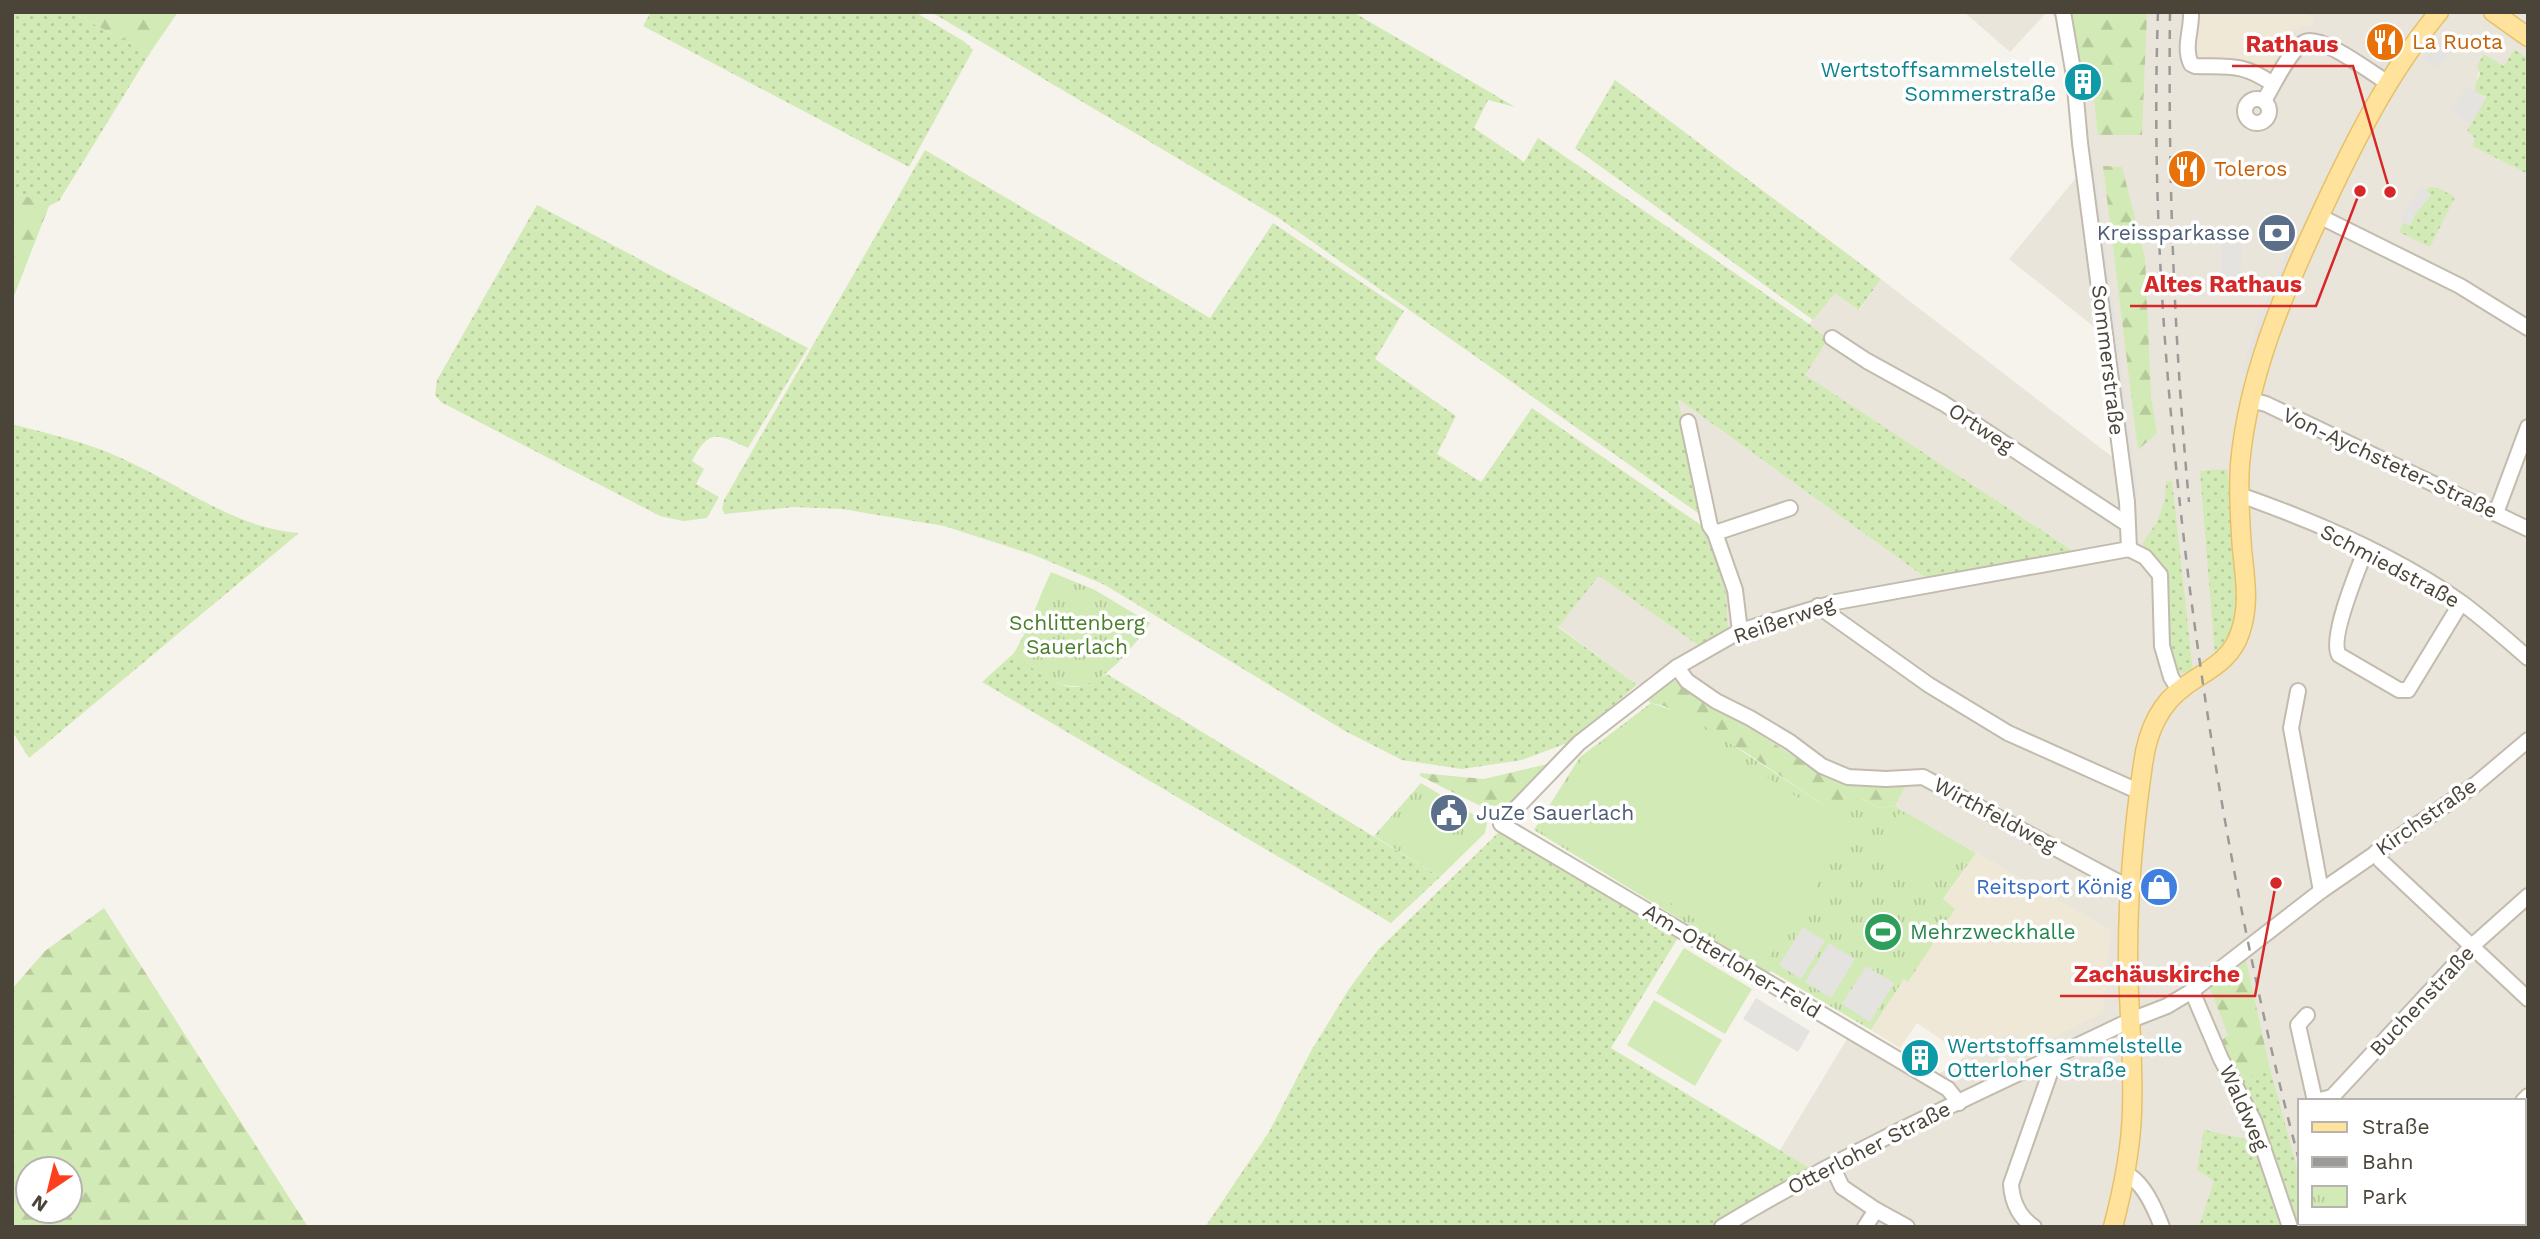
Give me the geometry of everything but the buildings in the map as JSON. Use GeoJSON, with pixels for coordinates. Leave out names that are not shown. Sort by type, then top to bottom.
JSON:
{"type":"FeatureCollection","features":[{"type":"Feature","properties":{"kind":"main road"},"geometry":{"type":"LineString","coordinates":[[2113,1227],[2124,1173],[2132,1110],[2128,952],[2131,884],[2145,751],[2155,720],[2166,704],[2179,690],[2227,656],[2239,638],[2245,616],[2247,592],[2240,465],[2251,400],[2263,352],[2291,278],[2352,148],[2388,83],[2439,12]]}},
{"type":"Feature","properties":{"kind":"main road"},"geometry":{"type":"LineString","coordinates":[[2493,12],[2528,37]]}},
{"type":"Feature","properties":{"kind":"street","name":"Sommerstraße"},"geometry":{"type":"LineString","coordinates":[[2063,12],[2074,76],[2080,143],[2127,502],[2129,549]]}},
{"type":"Feature","properties":{"kind":"street"},"geometry":{"type":"LineString","coordinates":[[2191,12],[2192,27],[2187,38],[2191,64],[2243,67],[2254,71],[2273,85]]}},
{"type":"Feature","properties":{"kind":"street"},"geometry":{"type":"LineString","coordinates":[[2264,101],[2300,46],[2313,40],[2335,50],[2388,83]]}},
{"type":"Feature","properties":{"kind":"street"},"geometry":{"type":"LineString","coordinates":[[2319,216],[2460,286],[2528,328]]}},
{"type":"Feature","properties":{"kind":"street","name":"Ortweg"},"geometry":{"type":"LineString","coordinates":[[1832,338],[1867,361],[1943,403],[2127,524]]}},
{"type":"Feature","properties":{"kind":"street","name":"Von-Aychsteter-Straße"},"geometry":{"type":"LineString","coordinates":[[2251,400],[2266,404],[2528,529]]}},
{"type":"Feature","properties":{"kind":"street"},"geometry":{"type":"LineString","coordinates":[[1688,422],[1710,526],[1716,533],[1735,590],[1740,631]]}},
{"type":"Feature","properties":{"kind":"street"},"geometry":{"type":"LineString","coordinates":[[2496,513],[2528,427]]}},
{"type":"Feature","properties":{"kind":"street","name":"Schmiedstraße"},"geometry":{"type":"LineString","coordinates":[[2240,495],[2275,508],[2427,580],[2461,603],[2528,658]]}},
{"type":"Feature","properties":{"kind":"street"},"geometry":{"type":"LineString","coordinates":[[1716,533],[1790,508]]}},
{"type":"Feature","properties":{"kind":"street"},"geometry":{"type":"LineString","coordinates":[[2129,549],[2145,557],[2160,575],[2162,646],[2171,677],[2179,690]]}},
{"type":"Feature","properties":{"kind":"street","name":"Reißerweg"},"geometry":{"type":"LineString","coordinates":[[1501,824],[1578,743],[1677,667],[1740,631],[1818,606],[2129,549]]}},
{"type":"Feature","properties":{"kind":"street"},"geometry":{"type":"LineString","coordinates":[[2365,549],[2339,619],[2336,651],[2399,690],[2408,690],[2461,603]]}},
{"type":"Feature","properties":{"kind":"street"},"geometry":{"type":"LineString","coordinates":[[1818,606],[1929,685],[2008,733],[2131,788],[2140,789]]}},
{"type":"Feature","properties":{"kind":"street","name":"Wirthfeldweg"},"geometry":{"type":"LineString","coordinates":[[1677,667],[1687,681],[1707,695],[1790,742],[1822,766],[1848,777],[1923,777],[2120,883],[2131,884]]}},
{"type":"Feature","properties":{"kind":"street"},"geometry":{"type":"LineString","coordinates":[[2298,691],[2291,728],[2321,891]]}},
{"type":"Feature","properties":{"kind":"street","name":"Kirchstraße"},"geometry":{"type":"LineString","coordinates":[[2130,1020],[2167,1006],[2192,991],[2321,891],[2476,784],[2528,740]]}},
{"type":"Feature","properties":{"kind":"street","name":"Am-Otterloher-Feld"},"geometry":{"type":"LineString","coordinates":[[1501,824],[1948,1089],[1959,1103]]}},
{"type":"Feature","properties":{"kind":"street"},"geometry":{"type":"LineString","coordinates":[[2376,852],[2381,862],[2528,999]]}},
{"type":"Feature","properties":{"kind":"street","name":"Buchenstraße"},"geometry":{"type":"LineString","coordinates":[[2324,1099],[2332,1097],[2472,946],[2528,896]]}},
{"type":"Feature","properties":{"kind":"street","name":"Waldweg"},"geometry":{"type":"LineString","coordinates":[[2192,991],[2221,1059],[2254,1121],[2290,1227]]}},
{"type":"Feature","properties":{"kind":"street","name":"Buchenstraße"},"geometry":{"type":"LineString","coordinates":[[2307,1014],[2298,1025],[2316,1099]]}},
{"type":"Feature","properties":{"kind":"street","name":"Otterloher Straße"},"geometry":{"type":"LineString","coordinates":[[1722,1227],[1764,1201],[1832,1166],[2130,1020]]}},
{"type":"Feature","properties":{"kind":"street"},"geometry":{"type":"LineString","coordinates":[[2034,1227],[2012,1200],[2011,1184],[2056,1056]]}},
{"type":"Feature","properties":{"kind":"street"},"geometry":{"type":"LineString","coordinates":[[1832,1166],[1842,1187],[1907,1227]]}},
{"type":"Feature","properties":{"kind":"street"},"geometry":{"type":"LineString","coordinates":[[2124,1173],[2134,1176],[2162,1227]]}},
{"type":"Feature","properties":{"kind":"street"},"geometry":{"type":"LineString","coordinates":[[1865,1227],[1876,1210]]}},
{"type":"Feature","properties":{"kind":"shaded area"},"geometry":{"type":"Polygon","coordinates":[[[1964,12],[2047,12],[2010,52],[1964,12]]]}},
{"type":"Feature","properties":{"kind":"shaded area"},"geometry":{"type":"Polygon","coordinates":[[[2050,12],[2528,12],[2528,58],[2514,49],[2504,66],[2484,54],[2476,82],[2471,124],[2467,131],[2475,138],[2472,146],[2528,174],[2528,1103],[2526,1099],[2298,1099],[2298,1225],[2414,1225],[2412,1227],[1713,1227],[1774,1188],[1810,1169],[1780,1150],[1848,1037],[1927,1082],[1966,1056],[2009,1033],[2111,931],[1895,806],[1906,786],[1857,787],[1812,768],[1673,679],[1637,685],[1558,626],[1599,576],[1698,645],[1708,530],[1678,399],[1926,578],[2077,553],[1804,375],[1828,339],[1809,324],[1835,292],[1860,310],[1881,279],[2115,459],[2093,326],[2009,259],[2080,173],[2062,26],[2050,12]]]}},
{"type":"Feature","properties":{"kind":"shaded area"},"geometry":{"type":"Polygon","coordinates":[[[2197,12],[2311,12],[2309,16],[2315,20],[2310,28],[2303,24],[2299,30],[2295,28],[2269,70],[2254,61],[2197,62],[2197,12]]]}},
{"type":"Feature","properties":{"kind":"shaded area"},"geometry":{"type":"Polygon","coordinates":[[[2410,35],[2384,75],[2377,70],[2398,38],[2410,35]]]}},
{"type":"Feature","properties":{"kind":"shaded area"},"geometry":{"type":"Polygon","coordinates":[[[2437,37],[2453,47],[2438,69],[2422,58],[2437,37]]]}},
{"type":"Feature","properties":{"kind":"shaded area"},"geometry":{"type":"Polygon","coordinates":[[[2466,86],[2486,98],[2471,124],[2451,112],[2466,86]]]}},
{"type":"Feature","properties":{"kind":"shaded area"},"geometry":{"type":"Polygon","coordinates":[[[2095,167],[2138,494],[2130,499],[2087,168],[2095,167]]]}},
{"type":"Feature","properties":{"kind":"shaded area"},"geometry":{"type":"Polygon","coordinates":[[[2424,187],[2431,196],[2415,214],[2410,226],[2400,220],[2415,195],[2424,187]]]}},
{"type":"Feature","properties":{"kind":"shaded area"},"geometry":{"type":"Polygon","coordinates":[[[2221,231],[2241,231],[2241,280],[2221,281],[2221,231]]]}},
{"type":"Feature","properties":{"kind":"shaded area"},"geometry":{"type":"Polygon","coordinates":[[[2290,245],[2297,248],[2266,321],[2248,375],[2241,373],[2259,318],[2290,245]]]}},
{"type":"Feature","properties":{"kind":"shaded area"},"geometry":{"type":"Polygon","coordinates":[[[1976,853],[2111,931],[2103,1013],[2037,1045],[2009,1033],[1966,1056],[1917,1023],[1900,1048],[1871,1030],[1955,909],[1943,900],[1976,853]]]}},
{"type":"Feature","properties":{"kind":"shaded area"},"geometry":{"type":"Polygon","coordinates":[[[1803,927],[1825,941],[1801,979],[1779,965],[1803,927]]]}},
{"type":"Feature","properties":{"kind":"shaded area"},"geometry":{"type":"Polygon","coordinates":[[[1829,943],[1855,959],[1831,998],[1805,982],[1829,943]]]}},
{"type":"Feature","properties":{"kind":"shaded area"},"geometry":{"type":"Polygon","coordinates":[[[1866,966],[1894,983],[1870,1022],[1842,1004],[1866,966]]]}},
{"type":"Feature","properties":{"kind":"shaded area"},"geometry":{"type":"Polygon","coordinates":[[[1756,998],[1810,1031],[1798,1052],[1743,1019],[1756,998]]]}},
{"type":"Feature","properties":{"kind":"green space"},"geometry":{"type":"Polygon","coordinates":[[[12,12],[70,12],[150,53],[59,201],[49,206],[12,190],[12,12]]]}},
{"type":"Feature","properties":{"kind":"green space"},"geometry":{"type":"Polygon","coordinates":[[[70,12],[178,12],[150,53],[70,12]]]}},
{"type":"Feature","properties":{"kind":"green space"},"geometry":{"type":"Polygon","coordinates":[[[651,12],[915,12],[965,42],[973,50],[909,167],[643,26],[651,12]]]}},
{"type":"Feature","properties":{"kind":"green space"},"geometry":{"type":"Polygon","coordinates":[[[931,12],[1353,12],[1515,107],[1488,100],[1474,128],[1524,162],[1538,138],[1809,324],[1828,339],[1805,375],[2078,554],[1926,578],[1678,399],[1705,518],[1280,219],[931,12]]]}},
{"type":"Feature","properties":{"kind":"green space"},"geometry":{"type":"Polygon","coordinates":[[[2070,12],[2147,12],[2142,135],[2098,135],[2092,83],[2087,78],[2078,79],[2070,12]]]}},
{"type":"Feature","properties":{"kind":"green space"},"geometry":{"type":"Polygon","coordinates":[[[2514,49],[2528,58],[2528,174],[2472,146],[2475,138],[2467,131],[2486,97],[2475,92],[2480,74],[2477,66],[2484,54],[2504,66],[2514,49]]]}},
{"type":"Feature","properties":{"kind":"green space"},"geometry":{"type":"Polygon","coordinates":[[[1615,80],[1881,279],[1859,310],[1835,293],[1813,320],[1575,148],[1615,80]]]}},
{"type":"Feature","properties":{"kind":"green space"},"geometry":{"type":"Polygon","coordinates":[[[925,150],[1210,318],[1273,223],[1404,311],[1375,359],[1456,416],[1437,454],[1481,482],[1532,408],[1708,530],[1726,594],[1728,630],[1714,640],[1698,645],[1599,576],[1558,627],[1637,685],[1570,742],[1522,760],[1462,769],[1402,760],[1345,731],[1105,585],[1034,555],[944,526],[842,509],[794,507],[725,514],[722,509],[724,500],[925,150]]]}},
{"type":"Feature","properties":{"kind":"green space"},"geometry":{"type":"Polygon","coordinates":[[[2103,166],[2122,167],[2145,258],[2151,396],[2157,433],[2138,450],[2103,166]]]}},
{"type":"Feature","properties":{"kind":"green space"},"geometry":{"type":"Polygon","coordinates":[[[2430,187],[2455,197],[2430,247],[2399,232],[2404,222],[2411,225],[2415,214],[2430,196],[2426,190],[2430,187]]]}},
{"type":"Feature","properties":{"kind":"green space"},"geometry":{"type":"Polygon","coordinates":[[[12,190],[49,206],[12,301],[12,190]]]}},
{"type":"Feature","properties":{"kind":"green space"},"geometry":{"type":"Polygon","coordinates":[[[537,205],[808,348],[748,448],[729,439],[715,437],[698,450],[692,461],[704,469],[696,484],[719,497],[707,518],[683,521],[660,516],[441,402],[435,395],[437,380],[537,205]]]}},
{"type":"Feature","properties":{"kind":"green space"},"geometry":{"type":"Polygon","coordinates":[[[12,424],[108,452],[229,514],[252,523],[299,533],[29,758],[12,731],[12,424]]]}},
{"type":"Feature","properties":{"kind":"green space"},"geometry":{"type":"Polygon","coordinates":[[[2227,469],[2239,595],[2232,636],[2215,656],[2200,471],[2227,469]]]}},
{"type":"Feature","properties":{"kind":"green space"},"geometry":{"type":"Polygon","coordinates":[[[2172,481],[2193,672],[2180,673],[2171,661],[2163,566],[2142,544],[2157,522],[2165,499],[2166,482],[2172,481]]]}},
{"type":"Feature","properties":{"kind":"green space","name":"Schlittenberg Sauerlach"},"geometry":{"type":"Polygon","coordinates":[[[1051,572],[1095,590],[1150,623],[1116,664],[1094,681],[1083,685],[1071,686],[1055,682],[1013,654],[1051,572]]]}},
{"type":"Feature","properties":{"kind":"green space"},"geometry":{"type":"Polygon","coordinates":[[[1013,654],[1043,675],[1069,687],[1084,685],[1107,674],[1440,877],[1391,923],[982,682],[1013,654]]]}},
{"type":"Feature","properties":{"kind":"green space"},"geometry":{"type":"Polygon","coordinates":[[[1673,679],[1812,768],[1857,787],[1906,786],[1895,806],[1879,808],[1863,799],[1850,814],[1828,808],[1745,752],[1644,697],[1673,679]]]}},
{"type":"Feature","properties":{"kind":"green space"},"geometry":{"type":"Polygon","coordinates":[[[1651,703],[1689,716],[1828,808],[1850,813],[1862,799],[1879,808],[1895,806],[1976,853],[1943,899],[1955,909],[1908,982],[1904,979],[1871,1030],[1771,971],[1768,973],[1534,830],[1580,757],[1651,703]]]}},
{"type":"Feature","properties":{"kind":"green space"},"geometry":{"type":"Polygon","coordinates":[[[1650,705],[1758,771],[1851,833],[1764,965],[1671,903],[1667,907],[1537,829],[1582,759],[1650,705]]]}},
{"type":"Feature","properties":{"kind":"green space"},"geometry":{"type":"Polygon","coordinates":[[[1547,764],[1553,765],[1499,815],[1420,776],[1420,773],[1484,779],[1547,764]]]}},
{"type":"Feature","properties":{"kind":"green space"},"geometry":{"type":"Polygon","coordinates":[[[1421,783],[1487,823],[1485,833],[1440,877],[1374,836],[1421,783]]]}},
{"type":"Feature","properties":{"kind":"green space"},"geometry":{"type":"Polygon","coordinates":[[[1900,812],[1956,849],[1931,885],[1876,849],[1900,812]]]}},
{"type":"Feature","properties":{"kind":"green space"},"geometry":{"type":"Polygon","coordinates":[[[1407,815],[1442,836],[1447,845],[1438,860],[1395,835],[1407,815]]]}},
{"type":"Feature","properties":{"kind":"green space"},"geometry":{"type":"Polygon","coordinates":[[[1502,829],[1679,936],[1611,1048],[1811,1169],[1774,1188],[1713,1227],[1205,1227],[1269,1132],[1311,1051],[1349,989],[1378,950],[1502,829]]]}},
{"type":"Feature","properties":{"kind":"green space"},"geometry":{"type":"Polygon","coordinates":[[[1475,831],[1480,836],[1445,869],[1440,863],[1475,831]]]}},
{"type":"Feature","properties":{"kind":"green space"},"geometry":{"type":"Polygon","coordinates":[[[104,908],[308,1227],[12,1227],[12,989],[45,951],[104,908]]]}},
{"type":"Feature","properties":{"kind":"green space"},"geometry":{"type":"Polygon","coordinates":[[[1684,948],[1752,989],[1725,1034],[1656,993],[1684,948]]]}},
{"type":"Feature","properties":{"kind":"green space"},"geometry":{"type":"Polygon","coordinates":[[[2246,960],[2269,1065],[2241,1081],[2221,1041],[2228,1035],[2210,988],[2246,960]]]}},
{"type":"Feature","properties":{"kind":"green space"},"geometry":{"type":"Polygon","coordinates":[[[1654,1000],[1722,1040],[1695,1086],[1627,1045],[1654,1000]]]}},
{"type":"Feature","properties":{"kind":"green space"},"geometry":{"type":"Polygon","coordinates":[[[2269,1065],[2298,1172],[2298,1225],[2313,1227],[2294,1227],[2241,1081],[2269,1065]]]}},
{"type":"Feature","properties":{"kind":"green space"},"geometry":{"type":"Polygon","coordinates":[[[2204,1130],[2255,1141],[2286,1227],[2199,1226],[2214,1181],[2197,1170],[2204,1130]]]}},
{"type":"Feature","properties":{"kind":"green space"},"geometry":{"type":"Polygon","coordinates":[[[2526,1130],[2528,1132],[2528,1227],[2413,1227],[2526,1225],[2526,1130]]]}},
{"type":"Feature","properties":{"kind":"railway"},"geometry":{"type":"LineString","coordinates":[[2158,12],[2156,85],[2162,301],[2190,590],[2236,879],[2265,1022],[2298,1156]]}},
{"type":"Feature","properties":{"kind":"railway"},"geometry":{"type":"LineString","coordinates":[[2170,12],[2173,257],[2189,502]]}},
{"type":"Feature","properties":{"kind":"place","name":"La Ruota"},"geometry":{"type":"Point","coordinates":[2385,42]}},
{"type":"Feature","properties":{"kind":"place","name":"Wertstoffsammelstelle Sommerstraße"},"geometry":{"type":"Point","coordinates":[2083,82]}},
{"type":"Feature","properties":{"kind":"place","name":"Toleros"},"geometry":{"type":"Point","coordinates":[2187,169]}},
{"type":"Feature","properties":{"kind":"place","name":"Altes Rathaus"},"geometry":{"type":"Point","coordinates":[2360,191]}},
{"type":"Feature","properties":{"kind":"place","name":"Rathaus"},"geometry":{"type":"Point","coordinates":[2390,192]}},
{"type":"Feature","properties":{"kind":"place","name":"Kreissparkasse"},"geometry":{"type":"Point","coordinates":[2277,233]}},
{"type":"Feature","properties":{"kind":"place","name":"JuZe Sauerlach"},"geometry":{"type":"Point","coordinates":[1449,813]}},
{"type":"Feature","properties":{"kind":"place","name":"Zachäuskirche"},"geometry":{"type":"Point","coordinates":[2276,883]}},
{"type":"Feature","properties":{"kind":"place","name":"Reitsport König"},"geometry":{"type":"Point","coordinates":[2159,887]}},
{"type":"Feature","properties":{"kind":"place","name":"Mehrzweckhalle"},"geometry":{"type":"Point","coordinates":[1883,932]}},
{"type":"Feature","properties":{"kind":"place","name":"Wertstoffsammelstelle Otterloher Straße"},"geometry":{"type":"Point","coordinates":[1920,1058]}}]}
